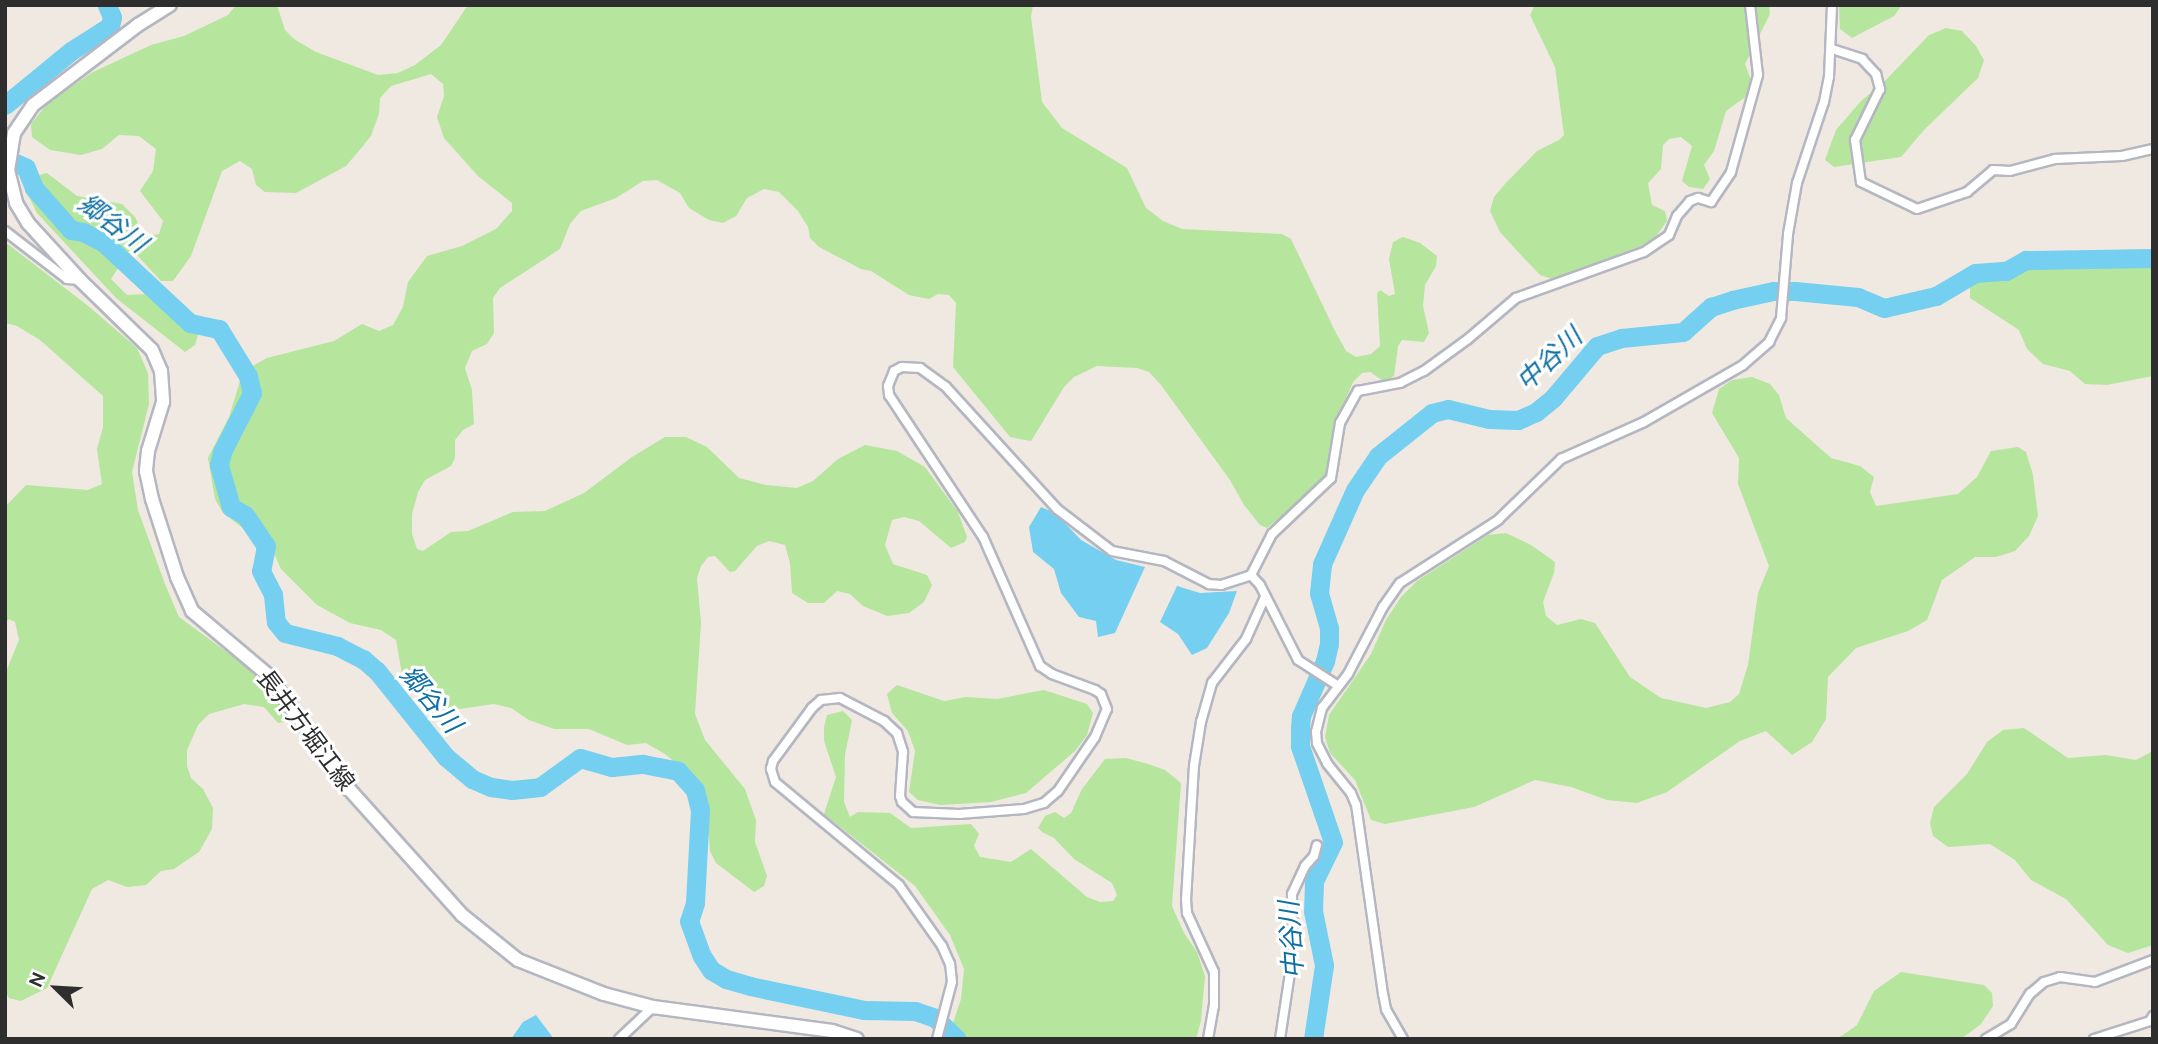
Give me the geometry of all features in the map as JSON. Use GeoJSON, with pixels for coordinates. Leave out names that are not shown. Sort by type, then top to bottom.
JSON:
{"type":"FeatureCollection","features":[{"type":"Feature","properties":{"kind":"main road","name":"長井方堀江線"},"geometry":{"type":"LineString","coordinates":[[170,5],[45,94],[10,131],[8,170],[16,203],[28,223],[80,280],[152,350],[161,371],[163,402],[148,451],[146,471],[177,578],[192,611],[275,682],[349,789],[484,936],[518,960],[604,994],[653,1007],[832,1031],[857,1039]]}},
{"type":"Feature","properties":{"kind":"street"},"geometry":{"type":"LineString","coordinates":[[937,1039],[952,982],[950,964],[915,903],[878,866],[775,782],[771,769],[773,761],[812,708],[821,700],[840,698],[884,721],[897,733],[903,752],[900,796],[902,802],[913,812],[959,814],[1024,809],[1044,803],[1058,790],[1095,737],[1107,709],[1101,694],[1095,690],[1045,671],[1040,666],[982,537],[889,395],[887,386],[894,372],[902,367],[920,368],[946,387],[1057,509],[1112,551],[1164,561],[1209,584],[1221,585],[1251,575],[1272,534],[1331,478],[1340,423],[1358,391],[1400,383],[1424,371],[1468,339],[1516,298],[1644,252],[1669,235],[1677,216],[1690,201],[1698,198],[1711,202],[1731,172],[1758,75],[1750,5]]}},
{"type":"Feature","properties":{"kind":"street"},"geometry":{"type":"LineString","coordinates":[[1403,1039],[1386,1009],[1356,806],[1351,793],[1327,763],[1317,743],[1318,720],[1338,685],[1348,674],[1383,607],[1400,583],[1498,520],[1561,459],[1644,422],[1743,365],[1769,341],[1781,318],[1790,220],[1797,183],[1824,102],[1832,48],[1832,5]]}},
{"type":"Feature","properties":{"kind":"street"},"geometry":{"type":"LineString","coordinates":[[1832,48],[1862,59],[1876,74],[1880,89],[1855,140],[1861,182],[1917,209],[1967,192],[1993,170],[2010,171],[2055,159],[2122,156],[2153,149]]}},
{"type":"Feature","properties":{"kind":"street"},"geometry":{"type":"LineString","coordinates":[[5,231],[67,279],[80,280]]}},
{"type":"Feature","properties":{"kind":"street"},"geometry":{"type":"LineString","coordinates":[[1251,575],[1265,597],[1290,650],[1311,670],[1338,685]]}},
{"type":"Feature","properties":{"kind":"street"},"geometry":{"type":"LineString","coordinates":[[1208,1039],[1214,1006],[1214,972],[1187,913],[1186,900],[1194,766],[1201,722],[1212,683],[1246,639],[1265,597]]}},
{"type":"Feature","properties":{"kind":"street"},"geometry":{"type":"LineString","coordinates":[[1280,1039],[1293,953],[1292,894],[1305,866],[1317,850],[1317,845]]}},
{"type":"Feature","properties":{"kind":"street"},"geometry":{"type":"LineString","coordinates":[[1986,1039],[2011,1024],[2030,994],[2043,982],[2060,977],[2095,982],[2153,960]]}},
{"type":"Feature","properties":{"kind":"street"},"geometry":{"type":"LineString","coordinates":[[619,1039],[653,1007]]}},
{"type":"Feature","properties":{"kind":"street"},"geometry":{"type":"LineString","coordinates":[[2095,1039],[2150,1021],[2153,1016]]}},
{"type":"Feature","properties":{"kind":"green space"},"geometry":{"type":"Polygon","coordinates":[[[236,5],[277,5],[285,30],[294,39],[316,52],[378,75],[398,73],[415,65],[441,45],[468,5],[1033,5],[1031,17],[1042,102],[1062,128],[1127,168],[1146,208],[1163,221],[1182,229],[1282,234],[1291,239],[1346,351],[1356,357],[1371,354],[1380,346],[1377,293],[1380,290],[1389,296],[1395,294],[1389,259],[1393,242],[1403,237],[1420,243],[1437,256],[1436,266],[1425,285],[1423,306],[1429,333],[1424,342],[1402,340],[1398,346],[1394,376],[1385,382],[1370,372],[1362,373],[1353,382],[1336,422],[1327,475],[1311,493],[1267,528],[1260,525],[1244,505],[1230,480],[1149,372],[1137,368],[1097,366],[1074,377],[1064,387],[1031,441],[1010,437],[953,367],[956,303],[949,295],[938,294],[929,299],[909,295],[871,271],[861,269],[819,247],[810,238],[808,227],[798,211],[779,192],[764,189],[747,198],[736,216],[723,223],[709,220],[689,208],[680,193],[657,180],[643,181],[616,198],[581,211],[570,224],[560,249],[500,288],[493,298],[494,333],[487,344],[472,351],[465,368],[472,390],[474,424],[463,430],[455,440],[455,458],[451,466],[425,480],[418,492],[412,514],[412,534],[417,549],[423,551],[451,532],[468,531],[513,512],[545,511],[584,493],[632,457],[665,437],[686,437],[707,447],[739,478],[766,485],[797,488],[813,481],[838,459],[865,445],[897,451],[925,467],[958,512],[967,537],[965,542],[951,548],[919,521],[904,517],[892,520],[885,545],[893,564],[927,575],[932,585],[924,602],[909,613],[887,616],[863,606],[850,594],[837,591],[824,603],[808,603],[792,593],[790,563],[785,545],[769,541],[757,546],[735,571],[730,572],[715,556],[708,557],[701,566],[697,578],[701,623],[695,714],[705,740],[745,789],[756,820],[755,842],[767,876],[764,886],[754,892],[716,863],[710,851],[706,800],[701,785],[665,754],[646,743],[627,745],[589,729],[554,729],[529,720],[511,708],[494,704],[453,710],[432,704],[411,691],[402,674],[396,640],[381,630],[350,623],[317,605],[281,569],[273,551],[223,513],[215,499],[208,458],[229,417],[240,381],[249,368],[267,358],[334,341],[362,324],[379,331],[393,325],[403,307],[408,282],[427,256],[462,246],[496,229],[512,211],[512,203],[478,176],[444,138],[437,117],[444,96],[443,84],[431,74],[391,86],[380,98],[379,114],[371,136],[346,166],[296,193],[265,192],[256,185],[252,169],[240,161],[222,171],[191,256],[173,281],[161,281],[137,255],[127,254],[111,279],[127,295],[148,294],[192,329],[198,335],[195,345],[185,352],[116,298],[37,213],[28,195],[36,176],[47,173],[77,196],[122,204],[135,217],[144,236],[159,234],[163,221],[140,191],[153,171],[156,149],[139,136],[119,135],[102,149],[81,155],[50,150],[32,137],[31,124],[47,104],[91,73],[151,45],[184,36],[228,15],[236,5]]]}},
{"type":"Feature","properties":{"kind":"green space"},"geometry":{"type":"Polygon","coordinates":[[[1535,5],[1769,5],[1770,14],[1745,64],[1751,80],[1748,95],[1726,111],[1714,151],[1704,165],[1710,179],[1703,189],[1689,187],[1682,181],[1692,146],[1681,137],[1669,139],[1663,145],[1661,169],[1648,183],[1652,205],[1665,211],[1667,221],[1656,236],[1641,246],[1552,279],[1540,275],[1520,254],[1500,232],[1490,211],[1494,197],[1537,151],[1564,135],[1555,67],[1530,15],[1535,5]]]}},
{"type":"Feature","properties":{"kind":"green space"},"geometry":{"type":"Polygon","coordinates":[[[1839,5],[1902,5],[1894,16],[1852,38],[1840,29],[1839,5]]]}},
{"type":"Feature","properties":{"kind":"green space"},"geometry":{"type":"Polygon","coordinates":[[[1946,28],[1962,31],[1976,46],[1984,60],[1978,78],[1924,130],[1901,157],[1834,167],[1825,160],[1836,130],[1861,101],[1883,83],[1929,35],[1946,28]]]}},
{"type":"Feature","properties":{"kind":"green space"},"geometry":{"type":"Polygon","coordinates":[[[5,242],[87,305],[137,348],[148,373],[149,404],[132,472],[138,510],[165,584],[179,617],[246,666],[274,691],[289,711],[290,721],[278,723],[264,707],[244,704],[209,714],[198,725],[187,750],[187,766],[191,778],[203,789],[213,808],[212,829],[199,852],[174,869],[161,871],[146,885],[127,887],[108,880],[92,889],[47,988],[21,1001],[9,998],[5,991],[5,674],[19,640],[15,622],[9,619],[5,623],[5,507],[26,485],[88,490],[102,484],[97,449],[103,427],[103,396],[40,340],[17,326],[5,323],[5,242]]]}},
{"type":"Feature","properties":{"kind":"green space"},"geometry":{"type":"Polygon","coordinates":[[[2153,264],[2153,376],[2107,385],[2085,384],[2070,371],[2043,364],[2027,349],[2019,330],[1970,298],[1970,285],[1980,277],[2005,277],[2025,269],[2153,264]]]}},
{"type":"Feature","properties":{"kind":"green space"},"geometry":{"type":"Polygon","coordinates":[[[1752,377],[1770,384],[1779,395],[1786,418],[1831,458],[1860,466],[1874,477],[1870,492],[1876,506],[1958,494],[1977,477],[1991,451],[2018,447],[2026,452],[2033,475],[2038,516],[2029,536],[2015,551],[1996,557],[1975,557],[1942,580],[1927,620],[1908,631],[1856,648],[1828,677],[1826,719],[1812,742],[1792,755],[1766,731],[1740,741],[1667,792],[1637,803],[1607,800],[1571,787],[1535,780],[1474,807],[1385,824],[1371,820],[1355,780],[1330,753],[1325,737],[1329,715],[1371,654],[1386,620],[1401,597],[1417,581],[1488,535],[1506,533],[1531,545],[1555,562],[1554,573],[1543,602],[1546,616],[1557,625],[1581,619],[1595,623],[1630,677],[1661,698],[1706,708],[1730,702],[1739,694],[1748,665],[1758,593],[1769,566],[1738,484],[1739,458],[1712,413],[1719,389],[1732,380],[1752,377]]]}},
{"type":"Feature","properties":{"kind":"green space"},"geometry":{"type":"Polygon","coordinates":[[[897,685],[944,701],[966,697],[997,699],[1044,690],[1087,704],[1093,713],[1087,735],[1075,751],[1026,793],[991,802],[940,805],[918,800],[909,792],[915,751],[908,731],[892,713],[887,694],[897,685]]]}},
{"type":"Feature","properties":{"kind":"green space"},"geometry":{"type":"Polygon","coordinates":[[[843,711],[852,720],[845,755],[844,802],[850,817],[858,812],[890,813],[911,828],[971,824],[979,834],[974,846],[980,857],[1011,862],[1031,849],[1087,897],[1100,902],[1113,901],[1117,895],[1112,883],[1074,859],[1054,838],[1038,828],[1045,816],[1055,812],[1064,818],[1071,813],[1082,789],[1105,759],[1126,758],[1148,764],[1165,770],[1181,783],[1172,906],[1184,933],[1197,952],[1205,976],[1201,1021],[1196,1039],[954,1039],[950,1032],[961,999],[964,969],[950,935],[915,886],[824,814],[836,777],[824,741],[824,727],[827,715],[843,711]]]}},
{"type":"Feature","properties":{"kind":"green space"},"geometry":{"type":"Polygon","coordinates":[[[2024,728],[2068,758],[2106,755],[2136,760],[2153,751],[2153,945],[2128,953],[2108,945],[2066,899],[2031,880],[2015,860],[1990,844],[1948,847],[1933,836],[1930,823],[1934,807],[1967,774],[1987,742],[2003,730],[2024,728]]]}},
{"type":"Feature","properties":{"kind":"green space"},"geometry":{"type":"Polygon","coordinates":[[[1901,972],[1984,985],[1992,993],[1993,1006],[1981,1024],[1961,1039],[1837,1039],[1857,1025],[1874,991],[1901,972]]]}},
{"type":"Feature","properties":{"kind":"water"},"geometry":{"type":"Polygon","coordinates":[[[1041,507],[1055,513],[1081,540],[1116,560],[1145,567],[1115,633],[1098,637],[1096,621],[1079,617],[1061,593],[1054,569],[1033,552],[1029,527],[1041,507]]]}},
{"type":"Feature","properties":{"kind":"water"},"geometry":{"type":"Polygon","coordinates":[[[1177,586],[1200,593],[1237,591],[1229,613],[1207,648],[1192,655],[1178,634],[1160,622],[1177,586]]]}},
{"type":"Feature","properties":{"kind":"water"},"geometry":{"type":"Polygon","coordinates":[[[536,1015],[554,1039],[511,1039],[523,1022],[536,1015]]]}},
{"type":"Feature","properties":{"kind":"waterway","name":"郷谷川"},"geometry":{"type":"LineString","coordinates":[[5,105],[71,51],[110,26],[112,17],[107,5]]}},
{"type":"Feature","properties":{"kind":"waterway","name":"郷谷川"},"geometry":{"type":"LineString","coordinates":[[5,158],[26,168],[34,188],[71,230],[83,232],[103,242],[190,323],[219,329],[248,376],[252,393],[222,452],[219,465],[231,507],[245,515],[266,546],[261,571],[273,595],[276,622],[285,633],[337,646],[363,659],[377,671],[446,757],[472,779],[491,787],[512,790],[540,787],[580,758],[612,767],[643,764],[678,771],[695,790],[700,810],[695,903],[689,921],[702,956],[711,970],[726,979],[750,986],[864,1010],[915,1011],[935,1018],[957,1039]]}},
{"type":"Feature","properties":{"kind":"waterway","name":"中谷川"},"geometry":{"type":"LineString","coordinates":[[1313,1039],[1324,965],[1313,911],[1314,881],[1333,842],[1300,746],[1301,716],[1325,661],[1329,644],[1329,628],[1319,593],[1322,564],[1355,490],[1378,456],[1432,413],[1448,409],[1489,419],[1518,420],[1536,412],[1553,398],[1597,346],[1621,338],[1683,332],[1711,307],[1732,300],[1773,291],[1795,291],[1858,297],[1884,308],[1936,296],[1975,273],[2006,271],[2026,260],[2153,258]]}}]}
